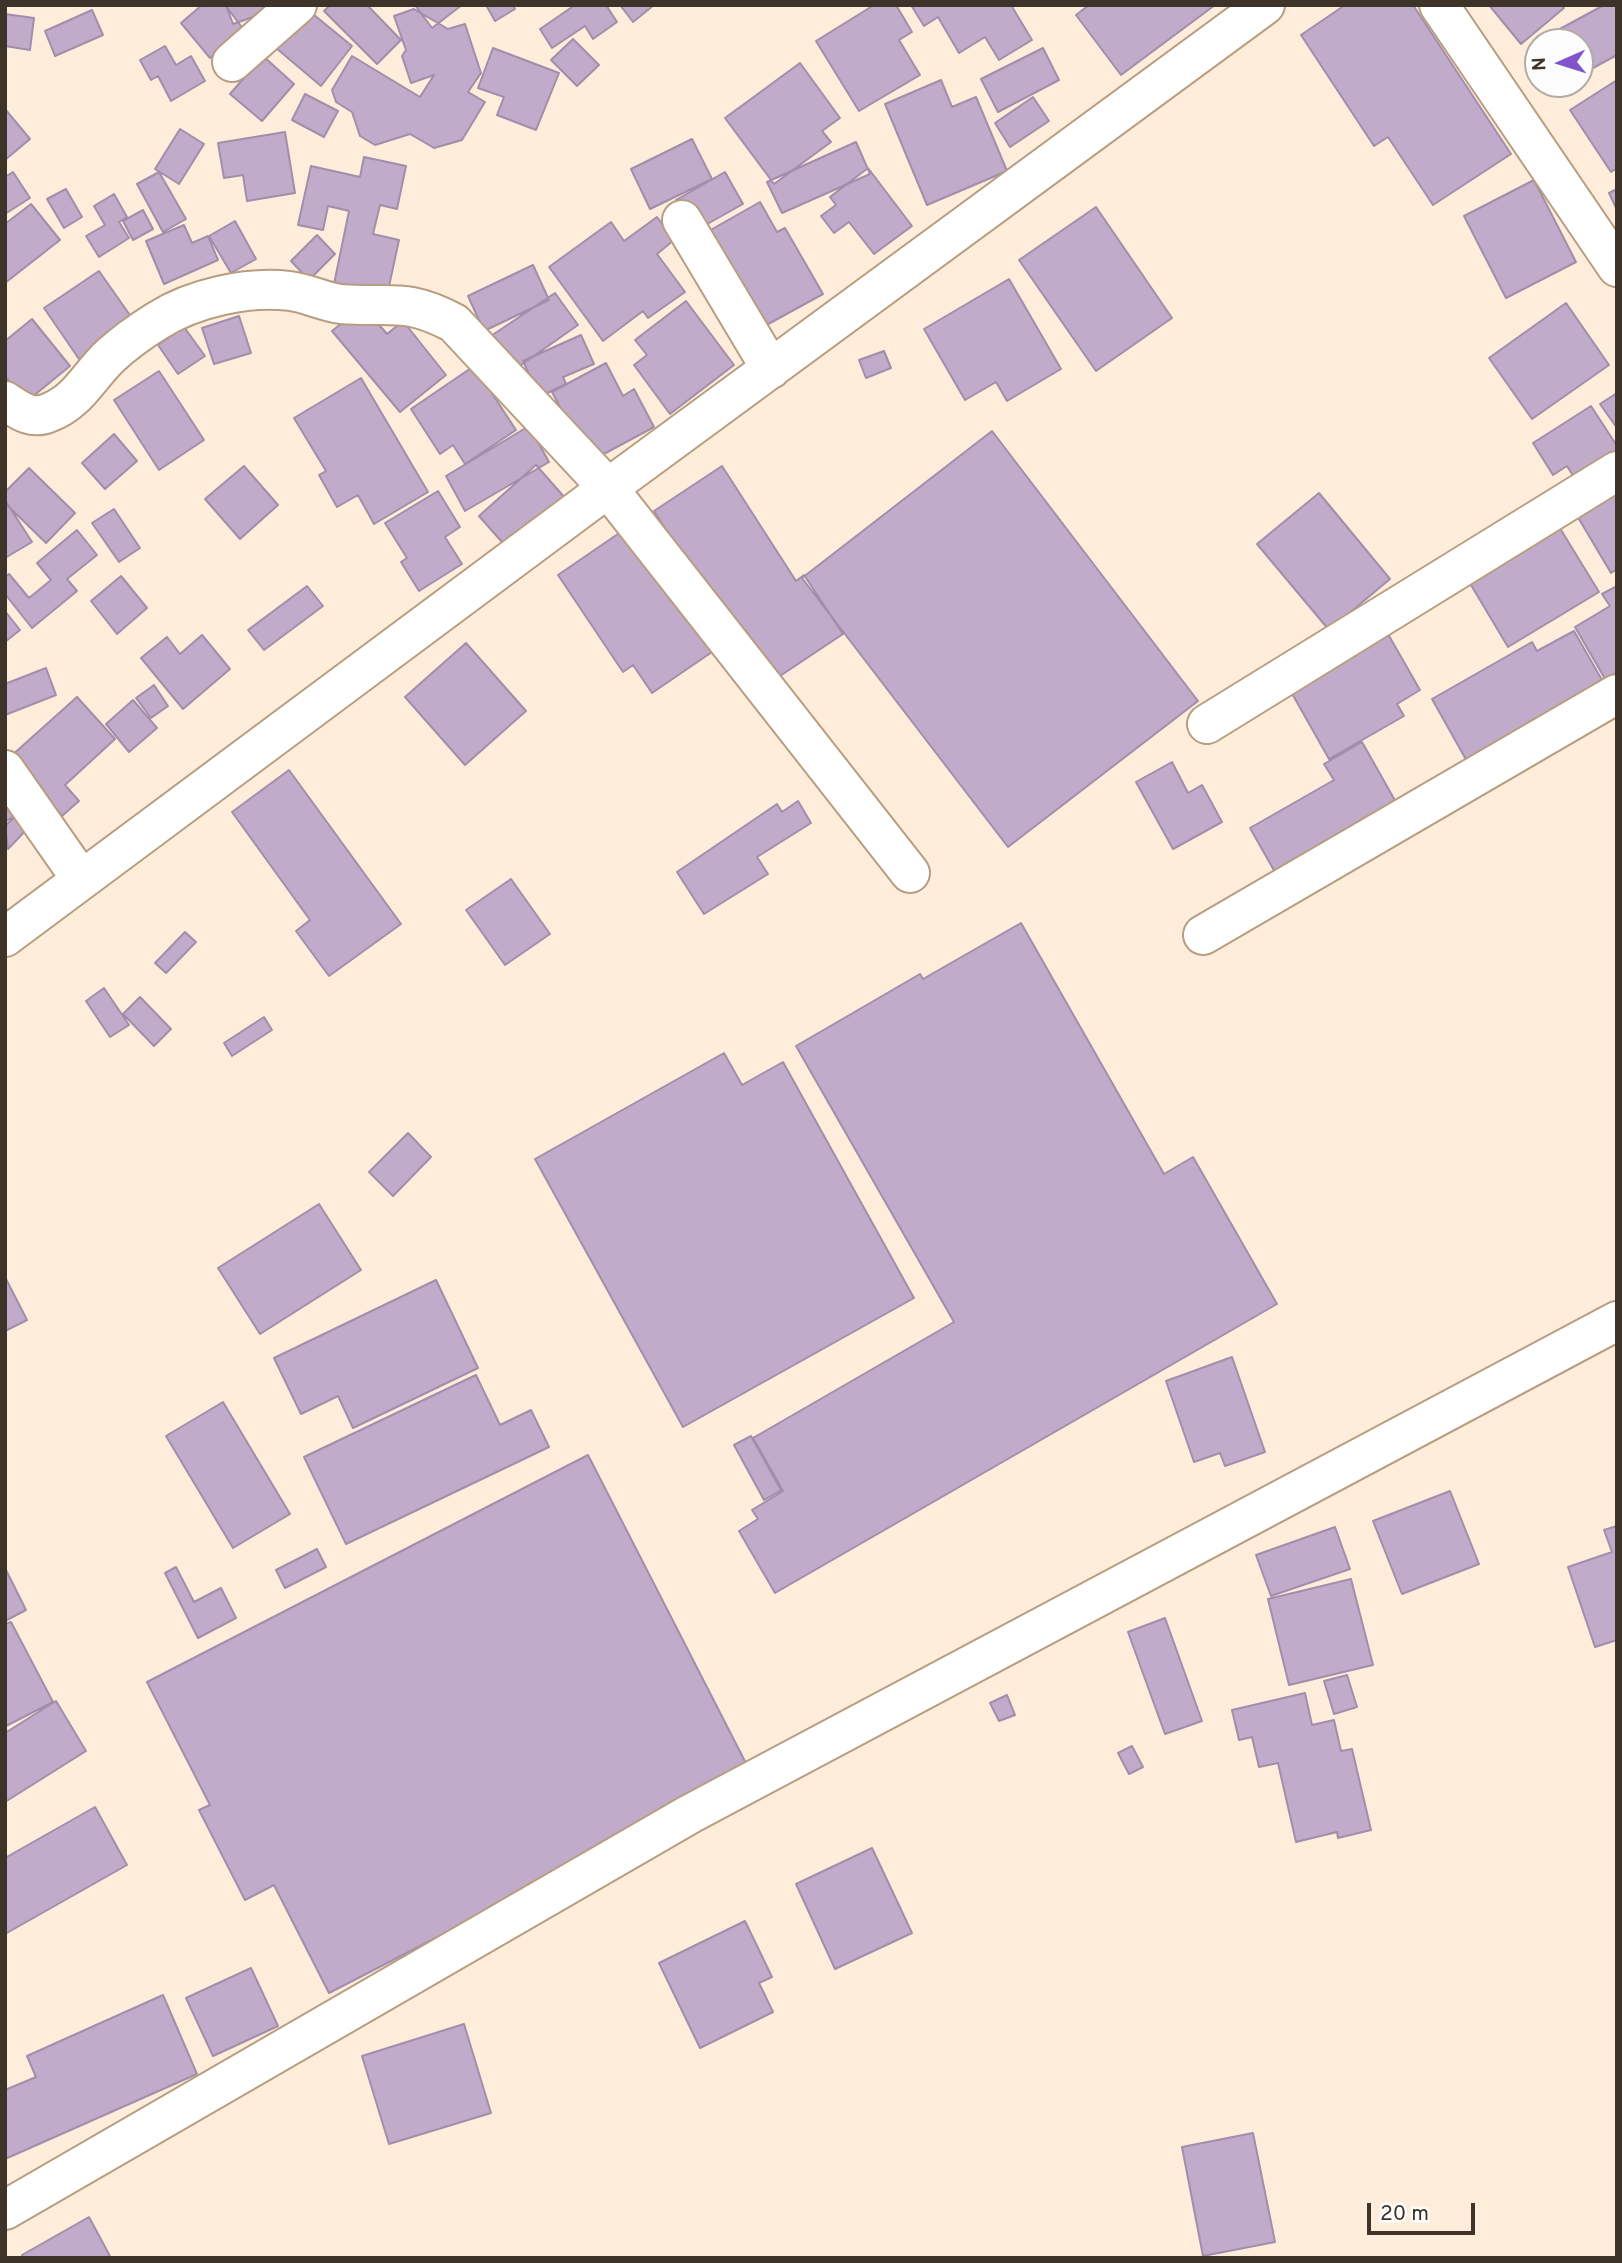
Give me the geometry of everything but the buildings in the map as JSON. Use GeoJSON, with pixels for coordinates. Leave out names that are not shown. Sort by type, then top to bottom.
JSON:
{"type":"FeatureCollection","features":[{"type":"Feature","properties":{"kind":"street"},"geometry":{"type":"LineString","coordinates":[[232,62],[297,5]]}},
{"type":"Feature","properties":{"kind":"street"},"geometry":{"type":"LineString","coordinates":[[5,937],[607,488],[1265,5]]}},
{"type":"Feature","properties":{"kind":"street"},"geometry":{"type":"LineString","coordinates":[[1439,5],[1617,267]]}},
{"type":"Feature","properties":{"kind":"street"},"geometry":{"type":"LineString","coordinates":[[682,220],[771,369]]}},
{"type":"Feature","properties":{"kind":"street"},"geometry":{"type":"LineString","coordinates":[[5,401],[27,415],[45,415],[71,403],[109,357],[158,320],[202,299],[289,291],[340,304],[403,304],[424,307],[454,323],[607,488],[910,873]]}},
{"type":"Feature","properties":{"kind":"street"},"geometry":{"type":"LineString","coordinates":[[1207,723],[1617,471]]}},
{"type":"Feature","properties":{"kind":"street"},"geometry":{"type":"LineString","coordinates":[[1203,935],[1617,694]]}},
{"type":"Feature","properties":{"kind":"street"},"geometry":{"type":"LineString","coordinates":[[5,770],[81,879]]}},
{"type":"Feature","properties":{"kind":"street"},"geometry":{"type":"LineString","coordinates":[[5,2210],[690,1814],[1617,1321]]}}]}
